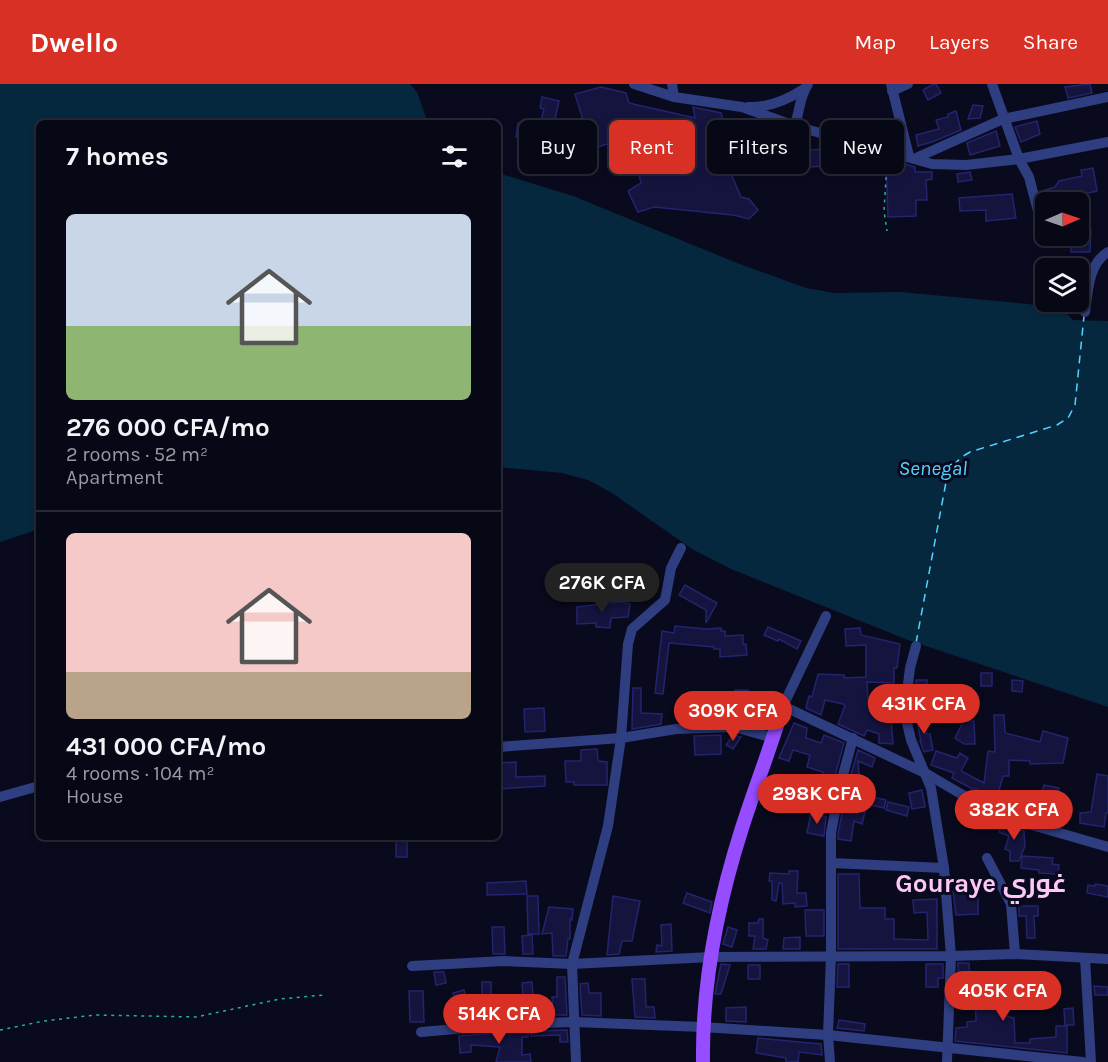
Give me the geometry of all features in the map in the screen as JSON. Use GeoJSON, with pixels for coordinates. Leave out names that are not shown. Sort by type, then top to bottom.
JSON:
{"type":"FeatureCollection","features":[{"type":"Feature","properties":{"kind":"main road"},"geometry":{"type":"LineString","coordinates":[[703,1062],[702,1027],[711,957],[721,905],[734,855],[783,706]]}},
{"type":"Feature","properties":{"kind":"street"},"geometry":{"type":"LineString","coordinates":[[634,84],[674,97],[742,107],[765,106],[780,102],[806,87]]}},
{"type":"Feature","properties":{"kind":"street"},"geometry":{"type":"LineString","coordinates":[[672,84],[674,97]]}},
{"type":"Feature","properties":{"kind":"street"},"geometry":{"type":"LineString","coordinates":[[908,84],[892,87],[913,157]]}},
{"type":"Feature","properties":{"kind":"street"},"geometry":{"type":"LineString","coordinates":[[992,84],[1003,119],[1029,177],[1035,200]]}},
{"type":"Feature","properties":{"kind":"street"},"geometry":{"type":"LineString","coordinates":[[796,120],[798,107],[806,87]]}},
{"type":"Feature","properties":{"kind":"street"},"geometry":{"type":"LineString","coordinates":[[913,157],[1003,119],[1108,97]]}},
{"type":"Feature","properties":{"kind":"street"},"geometry":{"type":"LineString","coordinates":[[742,107],[778,120]]}},
{"type":"Feature","properties":{"kind":"street"},"geometry":{"type":"LineString","coordinates":[[904,155],[932,164],[950,165],[1019,159],[1108,142]]}},
{"type":"Feature","properties":{"kind":"street"},"geometry":{"type":"LineString","coordinates":[[1089,290],[1093,269],[1108,252]]}},
{"type":"Feature","properties":{"kind":"street"},"geometry":{"type":"LineString","coordinates":[[576,1062],[572,964],[608,826],[621,738],[628,644],[632,629],[664,600],[671,568],[681,548]]}},
{"type":"Feature","properties":{"kind":"street"},"geometry":{"type":"LineString","coordinates":[[826,616],[783,706],[1025,823],[1108,847]]}},
{"type":"Feature","properties":{"kind":"street"},"geometry":{"type":"LineString","coordinates":[[916,646],[910,668],[906,700],[907,723],[911,740],[927,774],[938,819],[944,868],[951,956],[947,1062]]}},
{"type":"Feature","properties":{"kind":"street"},"geometry":{"type":"LineString","coordinates":[[501,747],[621,738],[676,729],[734,728],[774,738]]}},
{"type":"Feature","properties":{"kind":"street"},"geometry":{"type":"LineString","coordinates":[[830,1062],[828,1035],[834,810],[853,738]]}},
{"type":"Feature","properties":{"kind":"street"},"geometry":{"type":"LineString","coordinates":[[0,796],[36,787]]}},
{"type":"Feature","properties":{"kind":"street"},"geometry":{"type":"LineString","coordinates":[[987,858],[1011,904],[1015,954]]}},
{"type":"Feature","properties":{"kind":"street"},"geometry":{"type":"LineString","coordinates":[[831,863],[944,868]]}},
{"type":"Feature","properties":{"kind":"street"},"geometry":{"type":"LineString","coordinates":[[412,966],[504,961],[572,964],[711,957],[1015,954],[1108,959]]}},
{"type":"Feature","properties":{"kind":"street"},"geometry":{"type":"LineString","coordinates":[[1085,958],[1091,1062]]}},
{"type":"Feature","properties":{"kind":"street"},"geometry":{"type":"LineString","coordinates":[[421,1032],[512,1024],[574,1022],[702,1027],[828,1035],[948,1047],[1023,1058],[1083,1062]]}},
{"type":"Feature","properties":{"kind":"path"},"geometry":{"type":"LineString","coordinates":[[886,174],[884,211],[887,231]]}},
{"type":"Feature","properties":{"kind":"path"},"geometry":{"type":"LineString","coordinates":[[0,1030],[44,1021],[95,1015],[196,1017],[280,999],[324,995]]}},
{"type":"Feature","properties":{"kind":"water"},"geometry":{"type":"Polygon","coordinates":[[[0,84],[410,84],[417,92],[427,120],[36,120],[36,530],[0,542],[0,84]]]}},
{"type":"Feature","properties":{"kind":"water","name":"Senegal"},"geometry":{"type":"Polygon","coordinates":[[[501,174],[573,196],[737,263],[806,288],[835,293],[900,292],[1035,305],[1035,312],[1065,312],[1073,320],[1108,321],[1108,707],[908,640],[731,569],[692,549],[612,493],[588,480],[562,473],[501,467],[501,174]]]}},
{"type":"Feature","properties":{"kind":"building"},"geometry":{"type":"Polygon","coordinates":[[[934,84],[941,93],[928,100],[923,90],[934,84]]]}},
{"type":"Feature","properties":{"kind":"building"},"geometry":{"type":"Polygon","coordinates":[[[1090,84],[1092,93],[1068,98],[1065,87],[1090,84]]]}},
{"type":"Feature","properties":{"kind":"building"},"geometry":{"type":"Polygon","coordinates":[[[601,87],[626,93],[629,103],[695,118],[693,107],[721,113],[723,120],[707,120],[707,174],[731,174],[741,197],[749,199],[758,210],[749,219],[733,215],[654,207],[638,212],[628,191],[641,183],[639,174],[695,174],[695,120],[609,120],[609,143],[597,147],[597,120],[583,120],[575,94],[601,87]]]}},
{"type":"Feature","properties":{"kind":"building"},"geometry":{"type":"Polygon","coordinates":[[[542,97],[559,101],[555,120],[541,120],[544,109],[540,108],[542,97]]]}},
{"type":"Feature","properties":{"kind":"building"},"geometry":{"type":"Polygon","coordinates":[[[973,105],[983,106],[980,118],[968,119],[973,105]]]}},
{"type":"Feature","properties":{"kind":"building"},"geometry":{"type":"Polygon","coordinates":[[[956,111],[961,130],[918,146],[916,135],[939,129],[936,120],[948,117],[948,114],[956,111]]]}},
{"type":"Feature","properties":{"kind":"building"},"geometry":{"type":"Polygon","coordinates":[[[1037,121],[1040,134],[1021,142],[1015,127],[1037,121]]]}},
{"type":"Feature","properties":{"kind":"building"},"geometry":{"type":"Polygon","coordinates":[[[518,123],[519,123],[519,138],[516,137],[518,123]]]}},
{"type":"Feature","properties":{"kind":"building"},"geometry":{"type":"Polygon","coordinates":[[[996,131],[1000,146],[970,155],[967,143],[996,131]]]}},
{"type":"Feature","properties":{"kind":"building"},"geometry":{"type":"Polygon","coordinates":[[[821,149],[821,166],[809,167],[809,150],[821,149]]]}},
{"type":"Feature","properties":{"kind":"building"},"geometry":{"type":"Polygon","coordinates":[[[904,164],[915,167],[915,172],[932,172],[932,179],[926,180],[927,200],[916,200],[916,216],[888,217],[886,174],[904,174],[904,164]]]}},
{"type":"Feature","properties":{"kind":"building"},"geometry":{"type":"Polygon","coordinates":[[[1093,168],[1097,191],[1042,192],[1055,187],[1059,181],[1082,176],[1081,170],[1093,168]]]}},
{"type":"Feature","properties":{"kind":"building"},"geometry":{"type":"Polygon","coordinates":[[[970,172],[972,180],[958,182],[957,174],[970,172]]]}},
{"type":"Feature","properties":{"kind":"building"},"geometry":{"type":"Polygon","coordinates":[[[1012,194],[1016,218],[986,221],[986,210],[960,211],[959,198],[1012,194]]]}},
{"type":"Feature","properties":{"kind":"building"},"geometry":{"type":"Polygon","coordinates":[[[1089,230],[1091,230],[1090,252],[1071,252],[1071,246],[1089,246],[1089,230]]]}},
{"type":"Feature","properties":{"kind":"building"},"geometry":{"type":"Polygon","coordinates":[[[685,585],[717,603],[706,623],[706,610],[679,595],[685,585]]]}},
{"type":"Feature","properties":{"kind":"building"},"geometry":{"type":"Polygon","coordinates":[[[621,602],[630,604],[628,617],[611,618],[610,628],[596,627],[596,623],[577,624],[577,607],[621,602]]]}},
{"type":"Feature","properties":{"kind":"building"},"geometry":{"type":"Polygon","coordinates":[[[675,626],[721,628],[721,631],[725,631],[725,636],[743,635],[747,655],[720,657],[720,649],[714,649],[714,647],[669,643],[663,694],[655,693],[662,631],[674,633],[675,626]]]}},
{"type":"Feature","properties":{"kind":"building"},"geometry":{"type":"Polygon","coordinates":[[[768,627],[801,641],[797,649],[779,639],[778,641],[764,635],[768,627]]]}},
{"type":"Feature","properties":{"kind":"building"},"geometry":{"type":"Polygon","coordinates":[[[860,628],[861,635],[900,644],[897,668],[894,668],[894,683],[867,682],[868,701],[887,699],[887,685],[896,685],[896,706],[890,706],[893,744],[879,743],[879,734],[867,730],[864,736],[838,724],[845,706],[843,704],[825,700],[821,715],[806,708],[809,696],[812,697],[818,674],[844,675],[844,678],[866,677],[866,645],[846,646],[845,629],[860,628]]]}},
{"type":"Feature","properties":{"kind":"building"},"geometry":{"type":"Polygon","coordinates":[[[981,673],[992,673],[992,686],[981,686],[981,673]]]}},
{"type":"Feature","properties":{"kind":"building"},"geometry":{"type":"Polygon","coordinates":[[[916,680],[927,680],[927,691],[923,690],[925,713],[916,714],[916,680]]]}},
{"type":"Feature","properties":{"kind":"building"},"geometry":{"type":"Polygon","coordinates":[[[1012,680],[1023,681],[1022,692],[1012,691],[1012,680]]]}},
{"type":"Feature","properties":{"kind":"building"},"geometry":{"type":"Polygon","coordinates":[[[941,686],[953,687],[953,708],[944,708],[944,696],[940,695],[941,686]]]}},
{"type":"Feature","properties":{"kind":"building"},"geometry":{"type":"Polygon","coordinates":[[[633,688],[641,688],[641,713],[662,714],[661,724],[632,729],[633,688]]]}},
{"type":"Feature","properties":{"kind":"building"},"geometry":{"type":"Polygon","coordinates":[[[735,690],[748,690],[747,702],[735,701],[735,690]]]}},
{"type":"Feature","properties":{"kind":"building"},"geometry":{"type":"Polygon","coordinates":[[[544,708],[545,731],[525,732],[524,709],[544,708]]]}},
{"type":"Feature","properties":{"kind":"building"},"geometry":{"type":"Polygon","coordinates":[[[994,715],[1004,715],[1005,733],[1040,742],[1043,731],[1068,738],[1063,763],[1030,764],[1030,761],[1009,760],[1009,776],[1003,776],[997,798],[976,789],[976,791],[952,778],[954,773],[931,765],[936,751],[957,758],[960,753],[968,758],[961,771],[984,783],[988,751],[995,752],[994,715]]]}},
{"type":"Feature","properties":{"kind":"building"},"geometry":{"type":"Polygon","coordinates":[[[916,717],[926,718],[926,734],[930,734],[933,750],[924,752],[916,717]]]}},
{"type":"Feature","properties":{"kind":"building"},"geometry":{"type":"Polygon","coordinates":[[[962,721],[974,721],[975,744],[964,744],[955,738],[962,721]]]}},
{"type":"Feature","properties":{"kind":"building"},"geometry":{"type":"Polygon","coordinates":[[[794,723],[807,728],[806,738],[821,743],[824,735],[844,743],[832,787],[820,784],[823,772],[807,767],[810,755],[793,750],[789,761],[779,758],[794,723]]]}},
{"type":"Feature","properties":{"kind":"building"},"geometry":{"type":"Polygon","coordinates":[[[721,735],[721,754],[695,755],[694,736],[721,735]]]}},
{"type":"Feature","properties":{"kind":"building"},"geometry":{"type":"Polygon","coordinates":[[[733,735],[741,737],[733,749],[726,745],[733,735]]]}},
{"type":"Feature","properties":{"kind":"building"},"geometry":{"type":"Polygon","coordinates":[[[597,749],[598,761],[607,762],[607,785],[574,785],[574,782],[566,782],[565,761],[581,761],[581,750],[597,749]]]}},
{"type":"Feature","properties":{"kind":"building"},"geometry":{"type":"Polygon","coordinates":[[[858,750],[875,758],[872,767],[858,761],[860,788],[866,789],[864,795],[886,800],[884,808],[867,804],[862,824],[854,821],[851,841],[838,839],[838,834],[846,792],[858,750]]]}},
{"type":"Feature","properties":{"kind":"building"},"geometry":{"type":"Polygon","coordinates":[[[516,762],[516,777],[545,776],[545,786],[501,789],[501,763],[516,762]]]}},
{"type":"Feature","properties":{"kind":"building"},"geometry":{"type":"Polygon","coordinates":[[[1097,774],[1108,776],[1108,813],[1106,813],[1104,827],[1080,823],[1080,813],[1091,812],[1097,774]]]}},
{"type":"Feature","properties":{"kind":"building"},"geometry":{"type":"Polygon","coordinates":[[[1044,785],[1059,788],[1058,793],[1065,798],[1051,823],[1035,818],[1044,785]]]}},
{"type":"Feature","properties":{"kind":"building"},"geometry":{"type":"Polygon","coordinates":[[[922,790],[925,807],[912,809],[909,793],[922,790]]]}},
{"type":"Feature","properties":{"kind":"building"},"geometry":{"type":"Polygon","coordinates":[[[998,794],[1024,794],[1024,811],[1016,811],[998,803],[998,794]]]}},
{"type":"Feature","properties":{"kind":"building"},"geometry":{"type":"Polygon","coordinates":[[[888,802],[909,807],[907,816],[886,810],[888,802]]]}},
{"type":"Feature","properties":{"kind":"building"},"geometry":{"type":"Polygon","coordinates":[[[811,813],[826,817],[824,836],[807,833],[811,813]]]}},
{"type":"Feature","properties":{"kind":"building"},"geometry":{"type":"Polygon","coordinates":[[[1002,823],[1024,831],[1025,846],[1019,861],[1010,861],[1010,851],[1005,849],[1009,836],[999,832],[1002,823]]]}},
{"type":"Feature","properties":{"kind":"building"},"geometry":{"type":"Polygon","coordinates":[[[396,840],[407,840],[407,857],[396,857],[396,840]]]}},
{"type":"Feature","properties":{"kind":"building"},"geometry":{"type":"Polygon","coordinates":[[[1022,856],[1053,858],[1052,864],[1059,865],[1058,874],[1039,873],[1039,870],[1021,868],[1022,856]]]}},
{"type":"Feature","properties":{"kind":"building"},"geometry":{"type":"Polygon","coordinates":[[[789,871],[798,871],[797,893],[806,893],[807,906],[795,907],[795,903],[783,904],[782,883],[779,883],[776,901],[772,900],[770,873],[789,874],[789,871]]]}},
{"type":"Feature","properties":{"kind":"building"},"geometry":{"type":"Polygon","coordinates":[[[838,874],[859,874],[860,908],[885,908],[885,919],[894,919],[894,939],[928,940],[927,912],[914,913],[913,900],[937,899],[937,949],[838,949],[838,874]]]}},
{"type":"Feature","properties":{"kind":"building"},"geometry":{"type":"Polygon","coordinates":[[[526,881],[527,894],[487,895],[487,883],[526,881]]]}},
{"type":"Feature","properties":{"kind":"building"},"geometry":{"type":"Polygon","coordinates":[[[1095,884],[1108,886],[1108,897],[1087,893],[1088,885],[1095,886],[1095,884]]]}},
{"type":"Feature","properties":{"kind":"building"},"geometry":{"type":"Polygon","coordinates":[[[953,891],[978,891],[978,914],[956,915],[953,891]]]}},
{"type":"Feature","properties":{"kind":"building"},"geometry":{"type":"Polygon","coordinates":[[[687,893],[712,902],[710,913],[683,903],[687,893]]]}},
{"type":"Feature","properties":{"kind":"building"},"geometry":{"type":"Polygon","coordinates":[[[527,896],[538,896],[539,934],[528,934],[527,896]]]}},
{"type":"Feature","properties":{"kind":"building"},"geometry":{"type":"Polygon","coordinates":[[[613,896],[640,901],[632,941],[622,941],[619,954],[607,955],[613,896]]]}},
{"type":"Feature","properties":{"kind":"building"},"geometry":{"type":"Polygon","coordinates":[[[1019,906],[1038,906],[1038,916],[1034,916],[1035,938],[1027,938],[1026,916],[1019,916],[1019,906]]]}},
{"type":"Feature","properties":{"kind":"building"},"geometry":{"type":"Polygon","coordinates":[[[549,907],[573,909],[566,956],[553,956],[552,933],[542,934],[549,907]]]}},
{"type":"Feature","properties":{"kind":"building"},"geometry":{"type":"Polygon","coordinates":[[[805,910],[824,910],[824,936],[806,936],[805,910]]]}},
{"type":"Feature","properties":{"kind":"building"},"geometry":{"type":"Polygon","coordinates":[[[759,919],[763,919],[763,938],[768,940],[766,949],[753,949],[755,936],[749,936],[749,923],[758,923],[759,919]]]}},
{"type":"Feature","properties":{"kind":"building"},"geometry":{"type":"Polygon","coordinates":[[[671,924],[672,951],[656,952],[657,945],[662,946],[661,925],[671,924]]]}},
{"type":"Feature","properties":{"kind":"building"},"geometry":{"type":"Polygon","coordinates":[[[492,927],[504,927],[505,954],[493,954],[492,927]]]}},
{"type":"Feature","properties":{"kind":"building"},"geometry":{"type":"Polygon","coordinates":[[[728,927],[737,930],[732,947],[723,944],[728,927]]]}},
{"type":"Feature","properties":{"kind":"building"},"geometry":{"type":"Polygon","coordinates":[[[532,935],[533,954],[523,954],[522,936],[532,935]]]}},
{"type":"Feature","properties":{"kind":"building"},"geometry":{"type":"Polygon","coordinates":[[[800,937],[800,949],[783,949],[784,938],[800,937]]]}},
{"type":"Feature","properties":{"kind":"building"},"geometry":{"type":"Polygon","coordinates":[[[958,963],[969,963],[970,980],[958,980],[958,963]]]}},
{"type":"Feature","properties":{"kind":"building"},"geometry":{"type":"Polygon","coordinates":[[[721,964],[730,965],[721,994],[715,994],[721,964]]]}},
{"type":"Feature","properties":{"kind":"building"},"geometry":{"type":"Polygon","coordinates":[[[838,964],[849,964],[849,987],[837,987],[838,964]]]}},
{"type":"Feature","properties":{"kind":"building"},"geometry":{"type":"Polygon","coordinates":[[[926,964],[943,964],[943,978],[938,978],[938,987],[926,987],[926,964]]]}},
{"type":"Feature","properties":{"kind":"building"},"geometry":{"type":"Polygon","coordinates":[[[748,965],[760,965],[760,979],[748,979],[748,965]]]}},
{"type":"Feature","properties":{"kind":"building"},"geometry":{"type":"Polygon","coordinates":[[[434,972],[444,972],[446,983],[436,985],[434,972]]]}},
{"type":"Feature","properties":{"kind":"building"},"geometry":{"type":"Polygon","coordinates":[[[1022,972],[1023,981],[1013,982],[1014,986],[1004,987],[1006,1016],[1014,1018],[1015,1043],[1030,1043],[1030,1039],[1056,1037],[1056,1026],[1067,1026],[1067,1053],[955,1041],[956,1028],[967,1027],[967,1022],[976,1021],[975,987],[1001,986],[1001,973],[1022,972]]]}},
{"type":"Feature","properties":{"kind":"building"},"geometry":{"type":"Polygon","coordinates":[[[557,977],[565,977],[567,1015],[553,1015],[552,997],[557,997],[557,977]]]}},
{"type":"Feature","properties":{"kind":"building"},"geometry":{"type":"Polygon","coordinates":[[[632,979],[645,979],[646,1007],[654,1007],[655,1018],[635,1017],[632,979]]]}},
{"type":"Feature","properties":{"kind":"building"},"geometry":{"type":"Polygon","coordinates":[[[482,982],[491,982],[491,998],[506,996],[508,1017],[498,1018],[497,1009],[478,1010],[478,1004],[459,1010],[453,993],[464,990],[467,1000],[482,1000],[482,982]]]}},
{"type":"Feature","properties":{"kind":"building"},"geometry":{"type":"Polygon","coordinates":[[[532,982],[534,1012],[524,1013],[522,983],[532,982]]]}},
{"type":"Feature","properties":{"kind":"building"},"geometry":{"type":"Polygon","coordinates":[[[588,983],[589,993],[601,993],[601,1016],[582,1015],[580,984],[588,983]]]}},
{"type":"Feature","properties":{"kind":"building"},"geometry":{"type":"Polygon","coordinates":[[[1094,986],[1108,987],[1108,995],[1095,995],[1094,986]]]}},
{"type":"Feature","properties":{"kind":"building"},"geometry":{"type":"Polygon","coordinates":[[[409,991],[423,991],[424,1022],[410,1022],[409,991]]]}},
{"type":"Feature","properties":{"kind":"building"},"geometry":{"type":"Polygon","coordinates":[[[746,1007],[746,1022],[726,1021],[726,1008],[746,1007]]]}},
{"type":"Feature","properties":{"kind":"building"},"geometry":{"type":"Polygon","coordinates":[[[1073,1008],[1074,1025],[1065,1025],[1064,1009],[1073,1008]]]}},
{"type":"Feature","properties":{"kind":"building"},"geometry":{"type":"Polygon","coordinates":[[[839,1020],[865,1024],[864,1031],[837,1028],[839,1020]]]}},
{"type":"Feature","properties":{"kind":"building"},"geometry":{"type":"Polygon","coordinates":[[[567,1030],[568,1042],[560,1042],[560,1035],[531,1036],[531,1031],[567,1030]]]}},
{"type":"Feature","properties":{"kind":"building"},"geometry":{"type":"Polygon","coordinates":[[[528,1031],[528,1037],[522,1037],[522,1055],[530,1054],[531,1062],[496,1062],[500,1047],[471,1045],[471,1052],[460,1053],[459,1036],[528,1031]]]}},
{"type":"Feature","properties":{"kind":"building"},"geometry":{"type":"Polygon","coordinates":[[[758,1038],[821,1044],[822,1055],[799,1052],[798,1062],[786,1062],[786,1058],[756,1053],[758,1038]]]}},
{"type":"Feature","properties":{"kind":"ferry route"},"geometry":{"type":"LineString","coordinates":[[916,643],[946,482],[950,472],[955,464],[970,452],[1057,425],[1068,418],[1075,405],[1084,316]]}},
{"type":"Feature","properties":{"kind":"district","name":"Gouraye غوري"},"geometry":{"type":"Point","coordinates":[981,883]}}]}
